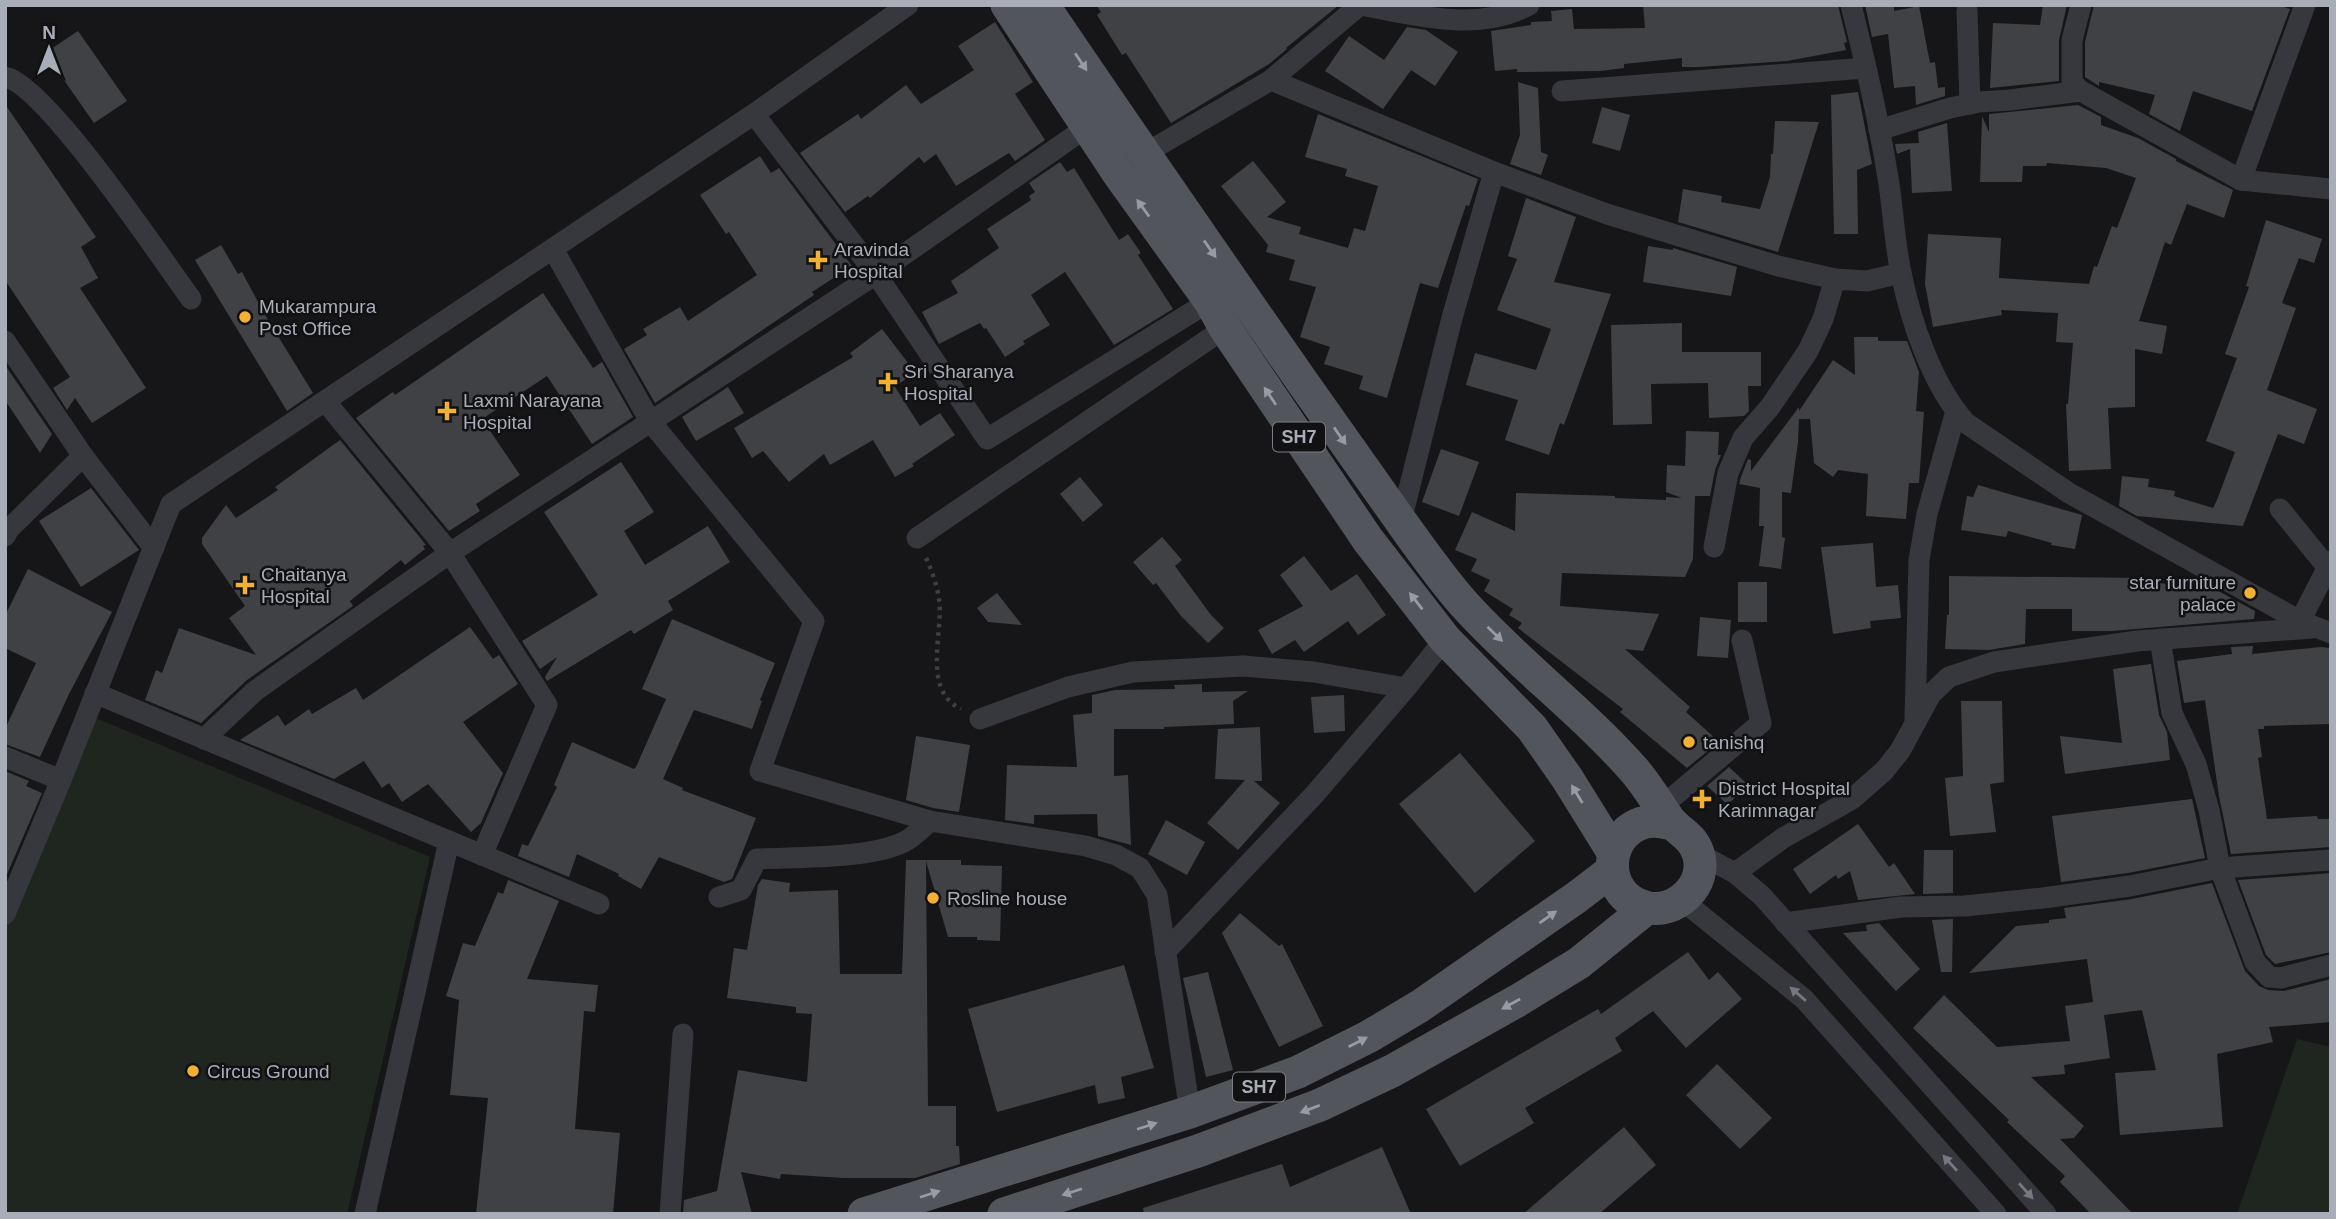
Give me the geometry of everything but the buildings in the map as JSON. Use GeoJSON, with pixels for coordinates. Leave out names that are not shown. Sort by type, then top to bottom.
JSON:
{"type":"FeatureCollection","features":[{"type":"Feature","properties":{"kind":"main road","name":"SH7"},"geometry":{"type":"LineString","coordinates":[[1007,5],[1368,540],[1445,639],[1532,728],[1567,778],[1612,862],[1617,888],[1630,901],[1647,908],[1666,908],[1682,900]]}},
{"type":"Feature","properties":{"kind":"main road","name":"SH7"},"geometry":{"type":"LineString","coordinates":[[1043,5],[1401,521],[1464,604],[1633,769],[1666,815],[1688,834],[1699,854]]}},
{"type":"Feature","properties":{"kind":"main road","name":"SH7"},"geometry":{"type":"LineString","coordinates":[[864,1214],[1190,1112],[1298,1072],[1368,1037],[1472,971],[1612,862],[1621,836],[1636,825],[1666,815]]}},
{"type":"Feature","properties":{"kind":"main road"},"geometry":{"type":"LineString","coordinates":[[1682,900],[1694,886],[1700,869],[1699,854]]}},
{"type":"Feature","properties":{"kind":"main road","name":"SH7"},"geometry":{"type":"LineString","coordinates":[[1004,1214],[1198,1151],[1320,1105],[1392,1071],[1528,995],[1579,963],[1647,908]]}},
{"type":"Feature","properties":{"kind":"street"},"geometry":{"type":"LineString","coordinates":[[5,914],[171,504],[754,114],[908,5]]}},
{"type":"Feature","properties":{"kind":"street"},"geometry":{"type":"LineString","coordinates":[[1144,154],[1271,80],[1360,5],[1439,19],[1485,20],[1514,14],[1530,5]]}},
{"type":"Feature","properties":{"kind":"street"},"geometry":{"type":"LineString","coordinates":[[1852,5],[1888,174],[1901,273],[1923,348],[1941,389],[1956,411],[1966,423],[2069,493],[2315,627]]}},
{"type":"Feature","properties":{"kind":"street"},"geometry":{"type":"LineString","coordinates":[[2081,5],[2072,40],[2071,61],[2072,83],[2081,91],[2241,180],[2331,189]]}},
{"type":"Feature","properties":{"kind":"street"},"geometry":{"type":"LineString","coordinates":[[2241,180],[2305,5]]}},
{"type":"Feature","properties":{"kind":"street"},"geometry":{"type":"LineString","coordinates":[[1967,12],[1970,104]]}},
{"type":"Feature","properties":{"kind":"street"},"geometry":{"type":"LineString","coordinates":[[1562,91],[1866,68]]}},
{"type":"Feature","properties":{"kind":"street"},"geometry":{"type":"LineString","coordinates":[[5,77],[22,84],[62,124],[191,299]]}},
{"type":"Feature","properties":{"kind":"street"},"geometry":{"type":"LineString","coordinates":[[1271,80],[1493,173],[1607,214],[1778,266],[1835,279],[1867,281],[1901,273]]}},
{"type":"Feature","properties":{"kind":"street"},"geometry":{"type":"LineString","coordinates":[[1879,130],[1970,104],[2081,91]]}},
{"type":"Feature","properties":{"kind":"street"},"geometry":{"type":"LineString","coordinates":[[754,114],[876,274],[987,439],[1218,314]]}},
{"type":"Feature","properties":{"kind":"street"},"geometry":{"type":"LineString","coordinates":[[204,739],[255,691],[450,553],[876,274],[1087,127]]}},
{"type":"Feature","properties":{"kind":"street"},"geometry":{"type":"LineString","coordinates":[[1401,521],[1452,318],[1493,173]]}},
{"type":"Feature","properties":{"kind":"street"},"geometry":{"type":"LineString","coordinates":[[553,249],[650,421],[814,621],[760,771],[930,821],[1086,846],[1116,855],[1140,868],[1157,895],[1190,1112]]}},
{"type":"Feature","properties":{"kind":"street"},"geometry":{"type":"LineString","coordinates":[[1714,547],[1728,473],[1743,438],[1770,407],[1808,351],[1823,320],[1835,279]]}},
{"type":"Feature","properties":{"kind":"street"},"geometry":{"type":"LineString","coordinates":[[917,538],[1218,314]]}},
{"type":"Feature","properties":{"kind":"street"},"geometry":{"type":"LineString","coordinates":[[5,341],[83,456],[153,548]]}},
{"type":"Feature","properties":{"kind":"street"},"geometry":{"type":"LineString","coordinates":[[325,401],[450,553],[547,705],[482,855]]}},
{"type":"Feature","properties":{"kind":"street"},"geometry":{"type":"LineString","coordinates":[[1914,724],[1919,560],[1927,514],[1956,411]]}},
{"type":"Feature","properties":{"kind":"street"},"geometry":{"type":"LineString","coordinates":[[6,531],[83,456]]}},
{"type":"Feature","properties":{"kind":"street"},"geometry":{"type":"LineString","coordinates":[[2280,509],[2329,564],[2315,627]]}},
{"type":"Feature","properties":{"kind":"street"},"geometry":{"type":"LineString","coordinates":[[1735,873],[1783,838],[1852,799],[1884,771],[1900,751],[1931,694],[1949,677],[1994,662],[2160,639],[2315,627]]}},
{"type":"Feature","properties":{"kind":"street"},"geometry":{"type":"LineString","coordinates":[[1165,952],[1314,795],[1445,639]]}},
{"type":"Feature","properties":{"kind":"street"},"geometry":{"type":"LineString","coordinates":[[2160,639],[2172,713],[2196,764],[2209,810],[2220,868],[2255,962],[2269,977],[2281,978],[2331,965]]}},
{"type":"Feature","properties":{"kind":"street"},"geometry":{"type":"LineString","coordinates":[[1666,815],[1761,723],[1742,640]]}},
{"type":"Feature","properties":{"kind":"street"},"geometry":{"type":"LineString","coordinates":[[980,719],[1068,687],[1133,672],[1243,666],[1314,672],[1406,688]]}},
{"type":"Feature","properties":{"kind":"street"},"geometry":{"type":"LineString","coordinates":[[95,693],[599,904]]}},
{"type":"Feature","properties":{"kind":"street"},"geometry":{"type":"LineString","coordinates":[[5,757],[61,780]]}},
{"type":"Feature","properties":{"kind":"street"},"geometry":{"type":"LineString","coordinates":[[719,897],[741,890],[757,859],[886,849],[907,841],[930,821]]}},
{"type":"Feature","properties":{"kind":"street"},"geometry":{"type":"LineString","coordinates":[[365,1214],[449,841]]}},
{"type":"Feature","properties":{"kind":"street"},"geometry":{"type":"LineString","coordinates":[[1699,854],[1735,873],[1762,896],[2046,1214]]}},
{"type":"Feature","properties":{"kind":"street"},"geometry":{"type":"LineString","coordinates":[[1785,923],[1901,907],[1965,906],[2043,898],[2130,886],[2220,868],[2331,860]]}},
{"type":"Feature","properties":{"kind":"street"},"geometry":{"type":"LineString","coordinates":[[1682,900],[1804,999],[1996,1214]]}},
{"type":"Feature","properties":{"kind":"street"},"geometry":{"type":"LineString","coordinates":[[670,1214],[683,1034]]}},
{"type":"Feature","properties":{"kind":"path"},"geometry":{"type":"LineString","coordinates":[[917,538],[932,570],[939,600],[936,651],[939,685],[953,705],[980,719]]}},
{"type":"Feature","properties":{"kind":"shaded area","name":"Circus Ground"},"geometry":{"type":"Polygon","coordinates":[[[86,714],[430,857],[347,1214],[5,1214],[5,929],[86,714]]]}},
{"type":"Feature","properties":{"kind":"shaded area"},"geometry":{"type":"Polygon","coordinates":[[[2297,1039],[2331,1047],[2331,1214],[2237,1214],[2297,1039]]]}},
{"type":"Feature","properties":{"kind":"place","name":"Aravinda Hospital"},"geometry":{"type":"Point","coordinates":[818,260]}},
{"type":"Feature","properties":{"kind":"place","name":"Mukarampura Post Office"},"geometry":{"type":"Point","coordinates":[245,317]}},
{"type":"Feature","properties":{"kind":"place","name":"Sri Sharanya Hospital"},"geometry":{"type":"Point","coordinates":[888,382]}},
{"type":"Feature","properties":{"kind":"place","name":"Laxmi Narayana Hospital"},"geometry":{"type":"Point","coordinates":[447,411]}},
{"type":"Feature","properties":{"kind":"place","name":"Chaitanya Hospital"},"geometry":{"type":"Point","coordinates":[245,585]}},
{"type":"Feature","properties":{"kind":"place","name":"star furniture palace"},"geometry":{"type":"Point","coordinates":[2250,593]}},
{"type":"Feature","properties":{"kind":"place","name":"tanishq"},"geometry":{"type":"Point","coordinates":[1689,742]}},
{"type":"Feature","properties":{"kind":"place","name":"District Hospital Karimnagar"},"geometry":{"type":"Point","coordinates":[1702,799]}},
{"type":"Feature","properties":{"kind":"place","name":"Rosline house"},"geometry":{"type":"Point","coordinates":[933,898]}},
{"type":"Feature","properties":{"kind":"place","name":"Circus Ground"},"geometry":{"type":"Point","coordinates":[193,1071]}}]}
